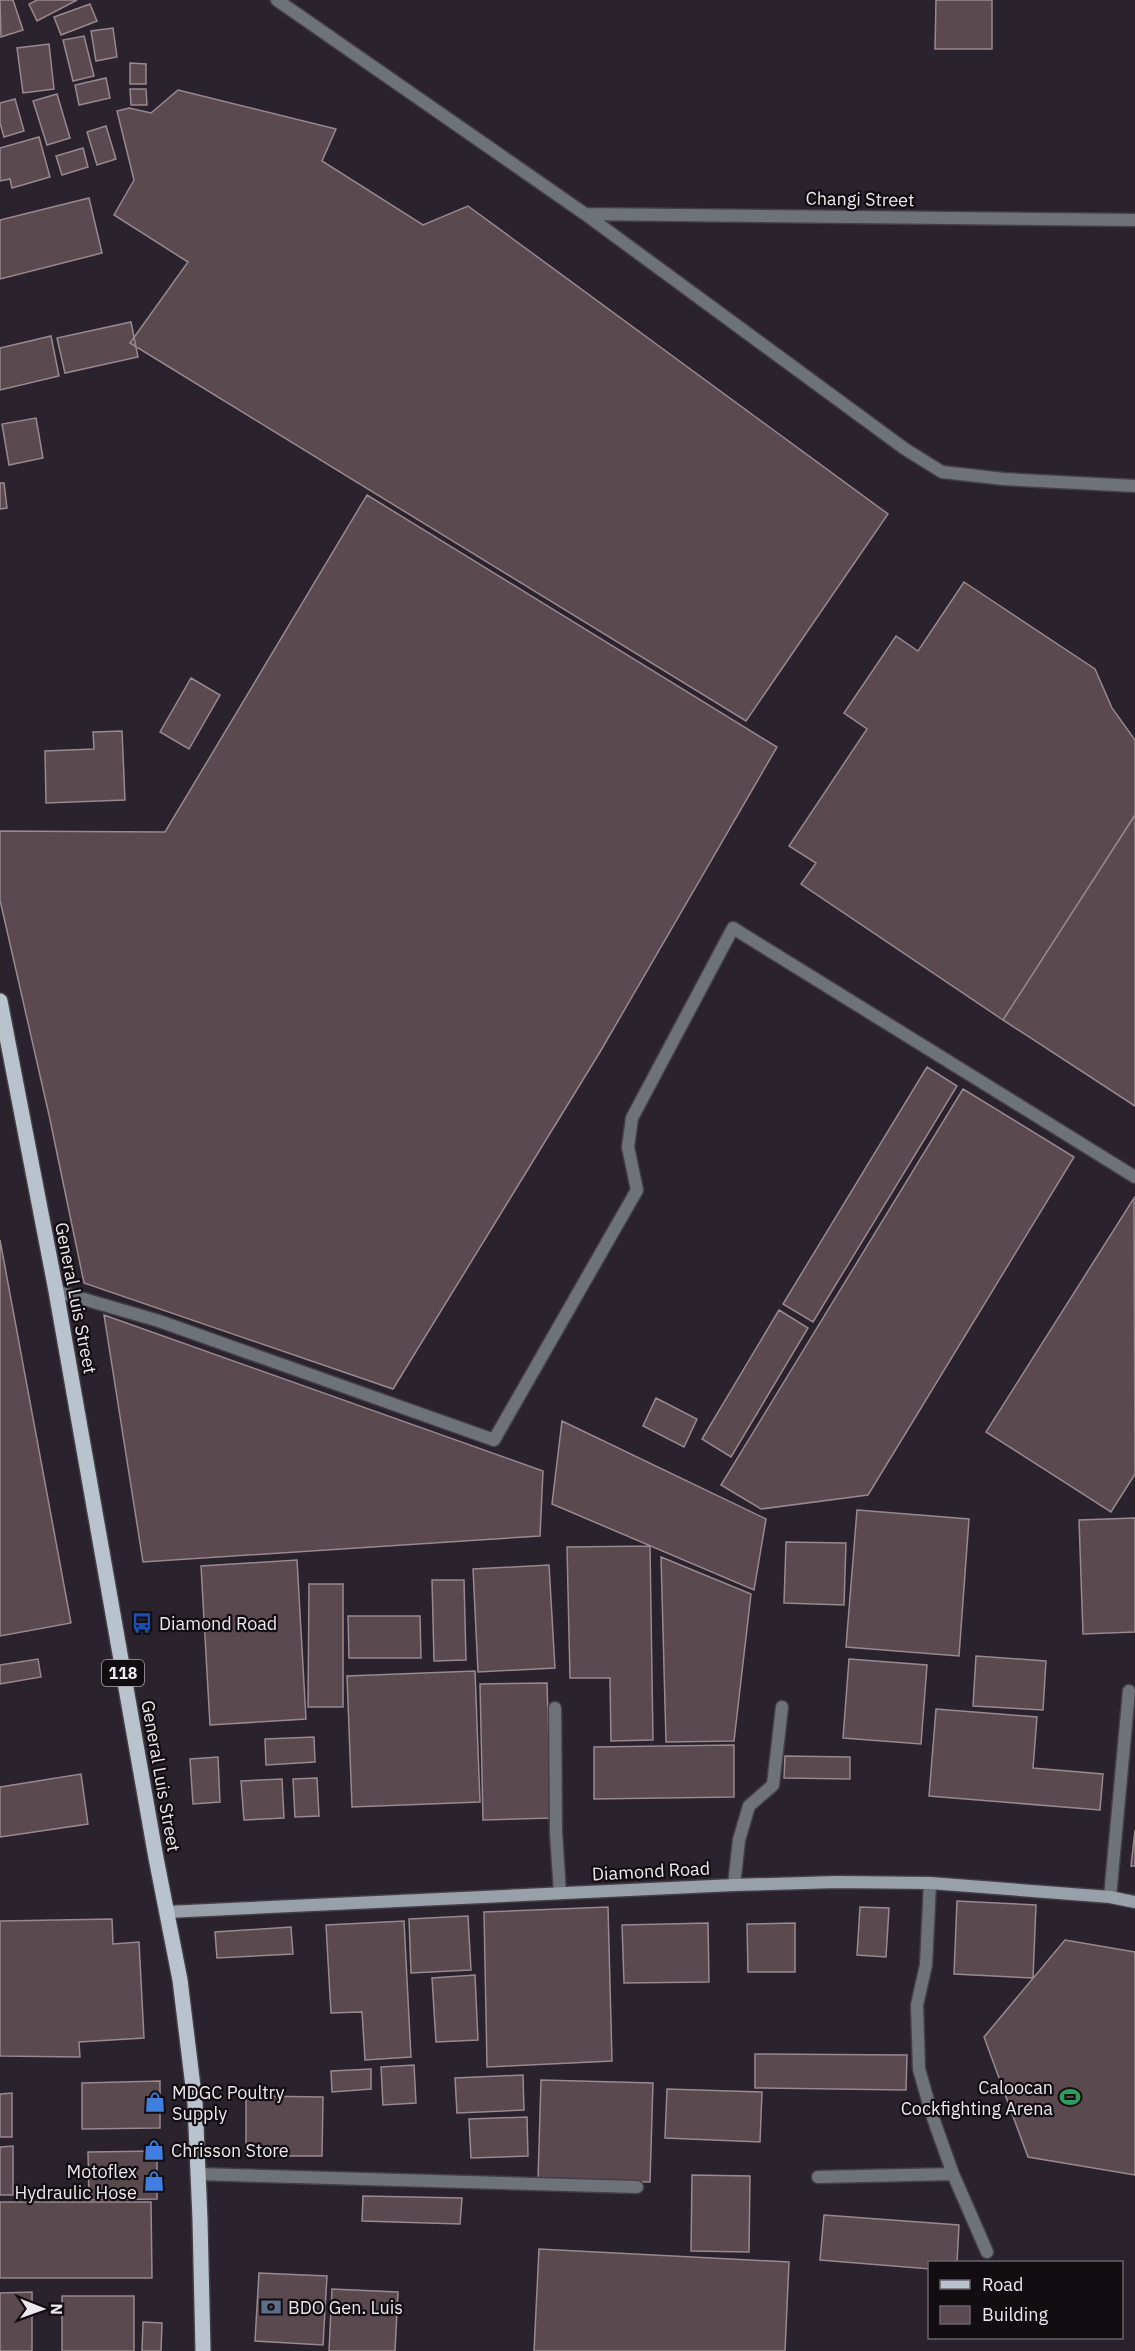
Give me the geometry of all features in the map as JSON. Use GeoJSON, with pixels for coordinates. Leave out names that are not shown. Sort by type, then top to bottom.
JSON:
{"type":"FeatureCollection","features":[{"type":"Feature","properties":{"kind":"main road","name":"General Luis Street"},"geometry":{"type":"LineString","coordinates":[[0,1001],[56,1292],[180,1980],[195,2103],[202,2351]]}},
{"type":"Feature","properties":{"kind":"main road","name":"Diamond Road"},"geometry":{"type":"LineString","coordinates":[[167,1912],[837,1882],[930,1883],[1110,1897],[1135,1902]]}},
{"type":"Feature","properties":{"kind":"street"},"geometry":{"type":"LineString","coordinates":[[277,0],[585,214],[905,449],[942,472],[1004,479],[1135,486]]}},
{"type":"Feature","properties":{"kind":"street","name":"Changi Street"},"geometry":{"type":"LineString","coordinates":[[585,214],[1135,220]]}},
{"type":"Feature","properties":{"kind":"street"},"geometry":{"type":"LineString","coordinates":[[56,1292],[159,1321],[494,1440],[637,1190],[628,1147],[632,1118],[733,928],[1135,1177]]}},
{"type":"Feature","properties":{"kind":"street"},"geometry":{"type":"LineString","coordinates":[[1110,1897],[1129,1691]]}},
{"type":"Feature","properties":{"kind":"street"},"geometry":{"type":"LineString","coordinates":[[734,1885],[739,1840],[749,1806],[773,1785],[782,1707]]}},
{"type":"Feature","properties":{"kind":"street"},"geometry":{"type":"LineString","coordinates":[[555,1708],[556,1833],[560,1893]]}},
{"type":"Feature","properties":{"kind":"street"},"geometry":{"type":"LineString","coordinates":[[930,1883],[926,1965],[917,2005],[919,2068],[932,2115],[953,2174],[987,2253]]}},
{"type":"Feature","properties":{"kind":"street"},"geometry":{"type":"LineString","coordinates":[[198,2174],[637,2187]]}},
{"type":"Feature","properties":{"kind":"street"},"geometry":{"type":"LineString","coordinates":[[818,2176],[953,2174]]}},
{"type":"Feature","properties":{"kind":"building"},"geometry":{"type":"Polygon","coordinates":[[[0,0],[13,0],[23,30],[1,37],[0,0]]]}},
{"type":"Feature","properties":{"kind":"building"},"geometry":{"type":"Polygon","coordinates":[[[37,0],[77,0],[37,21],[29,4],[37,0]]]}},
{"type":"Feature","properties":{"kind":"building"},"geometry":{"type":"Polygon","coordinates":[[[936,0],[992,0],[992,49],[935,49],[936,0]]]}},
{"type":"Feature","properties":{"kind":"building"},"geometry":{"type":"Polygon","coordinates":[[[90,4],[97,21],[61,35],[54,17],[90,4]]]}},
{"type":"Feature","properties":{"kind":"building"},"geometry":{"type":"Polygon","coordinates":[[[113,28],[117,57],[96,61],[91,31],[113,28]]]}},
{"type":"Feature","properties":{"kind":"building"},"geometry":{"type":"Polygon","coordinates":[[[84,36],[94,76],[73,81],[63,40],[84,36]]]}},
{"type":"Feature","properties":{"kind":"building"},"geometry":{"type":"Polygon","coordinates":[[[49,44],[54,89],[23,93],[17,48],[49,44]]]}},
{"type":"Feature","properties":{"kind":"building"},"geometry":{"type":"Polygon","coordinates":[[[130,63],[146,64],[146,84],[130,84],[130,63]]]}},
{"type":"Feature","properties":{"kind":"building"},"geometry":{"type":"Polygon","coordinates":[[[106,78],[110,98],[79,105],[75,85],[106,78]]]}},
{"type":"Feature","properties":{"kind":"building"},"geometry":{"type":"Polygon","coordinates":[[[130,89],[146,89],[147,105],[131,105],[130,89]]]}},
{"type":"Feature","properties":{"kind":"building"},"geometry":{"type":"Polygon","coordinates":[[[178,90],[336,129],[322,161],[423,225],[468,206],[888,514],[746,721],[130,343],[188,262],[114,215],[134,180],[117,111],[129,108],[151,113],[178,90]]]}},
{"type":"Feature","properties":{"kind":"building"},"geometry":{"type":"Polygon","coordinates":[[[57,94],[70,138],[47,145],[33,101],[57,94]]]}},
{"type":"Feature","properties":{"kind":"building"},"geometry":{"type":"Polygon","coordinates":[[[15,99],[24,131],[4,137],[0,123],[0,103],[15,99]]]}},
{"type":"Feature","properties":{"kind":"building"},"geometry":{"type":"Polygon","coordinates":[[[106,126],[116,159],[97,165],[87,132],[106,126]]]}},
{"type":"Feature","properties":{"kind":"building"},"geometry":{"type":"Polygon","coordinates":[[[39,137],[50,177],[12,188],[10,179],[0,181],[0,148],[39,137]]]}},
{"type":"Feature","properties":{"kind":"building"},"geometry":{"type":"Polygon","coordinates":[[[83,148],[88,167],[62,175],[56,156],[83,148]]]}},
{"type":"Feature","properties":{"kind":"building"},"geometry":{"type":"Polygon","coordinates":[[[89,198],[102,253],[0,279],[0,220],[89,198]]]}},
{"type":"Feature","properties":{"kind":"building"},"geometry":{"type":"Polygon","coordinates":[[[131,322],[138,357],[65,373],[57,338],[131,322]]]}},
{"type":"Feature","properties":{"kind":"building"},"geometry":{"type":"Polygon","coordinates":[[[51,336],[59,376],[0,390],[0,348],[51,336]]]}},
{"type":"Feature","properties":{"kind":"building"},"geometry":{"type":"Polygon","coordinates":[[[36,418],[43,458],[9,465],[2,424],[36,418]]]}},
{"type":"Feature","properties":{"kind":"building"},"geometry":{"type":"Polygon","coordinates":[[[0,483],[4,483],[7,508],[0,509],[0,483]]]}},
{"type":"Feature","properties":{"kind":"building"},"geometry":{"type":"Polygon","coordinates":[[[367,495],[777,747],[600,1052],[393,1389],[84,1283],[49,1115],[0,900],[0,831],[165,832],[367,495]]]}},
{"type":"Feature","properties":{"kind":"building"},"geometry":{"type":"Polygon","coordinates":[[[964,582],[1095,669],[1112,708],[1135,740],[1135,815],[1003,1020],[801,884],[816,863],[789,846],[867,729],[844,713],[896,636],[918,651],[964,582]]]}},
{"type":"Feature","properties":{"kind":"building"},"geometry":{"type":"Polygon","coordinates":[[[191,678],[220,695],[189,749],[160,732],[191,678]]]}},
{"type":"Feature","properties":{"kind":"building"},"geometry":{"type":"Polygon","coordinates":[[[122,731],[125,800],[46,803],[45,751],[94,749],[93,732],[122,731]]]}},
{"type":"Feature","properties":{"kind":"building"},"geometry":{"type":"Polygon","coordinates":[[[1135,815],[1135,1106],[1003,1020],[1135,815]]]}},
{"type":"Feature","properties":{"kind":"building"},"geometry":{"type":"Polygon","coordinates":[[[927,1067],[957,1086],[813,1322],[783,1304],[927,1067]]]}},
{"type":"Feature","properties":{"kind":"building"},"geometry":{"type":"Polygon","coordinates":[[[963,1089],[1074,1157],[868,1495],[761,1509],[721,1485],[963,1089]]]}},
{"type":"Feature","properties":{"kind":"building"},"geometry":{"type":"Polygon","coordinates":[[[1134,1198],[1135,1474],[1111,1512],[986,1432],[1134,1198]]]}},
{"type":"Feature","properties":{"kind":"building"},"geometry":{"type":"Polygon","coordinates":[[[0,1240],[71,1623],[0,1636],[0,1240]]]}},
{"type":"Feature","properties":{"kind":"building"},"geometry":{"type":"Polygon","coordinates":[[[779,1310],[808,1328],[731,1457],[702,1439],[779,1310]]]}},
{"type":"Feature","properties":{"kind":"building"},"geometry":{"type":"Polygon","coordinates":[[[104,1315],[543,1471],[540,1536],[143,1562],[104,1315]]]}},
{"type":"Feature","properties":{"kind":"building"},"geometry":{"type":"Polygon","coordinates":[[[656,1398],[697,1419],[684,1447],[643,1426],[656,1398]]]}},
{"type":"Feature","properties":{"kind":"building"},"geometry":{"type":"Polygon","coordinates":[[[562,1421],[766,1519],[754,1590],[552,1504],[562,1421]]]}},
{"type":"Feature","properties":{"kind":"building"},"geometry":{"type":"Polygon","coordinates":[[[857,1510],[969,1519],[959,1656],[846,1647],[857,1510]]]}},
{"type":"Feature","properties":{"kind":"building"},"geometry":{"type":"Polygon","coordinates":[[[1135,1518],[1135,1632],[1083,1634],[1079,1520],[1135,1518]]]}},
{"type":"Feature","properties":{"kind":"building"},"geometry":{"type":"Polygon","coordinates":[[[786,1542],[846,1543],[844,1605],[784,1603],[786,1542]]]}},
{"type":"Feature","properties":{"kind":"building"},"geometry":{"type":"Polygon","coordinates":[[[650,1546],[653,1740],[611,1741],[610,1678],[570,1678],[567,1547],[650,1546]]]}},
{"type":"Feature","properties":{"kind":"building"},"geometry":{"type":"Polygon","coordinates":[[[661,1557],[751,1594],[734,1741],[666,1742],[661,1557]]]}},
{"type":"Feature","properties":{"kind":"building"},"geometry":{"type":"Polygon","coordinates":[[[297,1560],[306,1719],[210,1725],[201,1566],[297,1560]]]}},
{"type":"Feature","properties":{"kind":"building"},"geometry":{"type":"Polygon","coordinates":[[[549,1565],[555,1668],[478,1672],[473,1569],[549,1565]]]}},
{"type":"Feature","properties":{"kind":"building"},"geometry":{"type":"Polygon","coordinates":[[[432,1580],[464,1580],[466,1660],[434,1661],[432,1580]]]}},
{"type":"Feature","properties":{"kind":"building"},"geometry":{"type":"Polygon","coordinates":[[[309,1584],[343,1584],[343,1707],[308,1707],[309,1584]]]}},
{"type":"Feature","properties":{"kind":"building"},"geometry":{"type":"Polygon","coordinates":[[[348,1616],[420,1616],[421,1658],[349,1658],[348,1616]]]}},
{"type":"Feature","properties":{"kind":"building"},"geometry":{"type":"Polygon","coordinates":[[[976,1656],[1046,1661],[1043,1710],[973,1706],[976,1656]]]}},
{"type":"Feature","properties":{"kind":"building"},"geometry":{"type":"Polygon","coordinates":[[[38,1659],[41,1677],[0,1684],[0,1665],[38,1659]]]}},
{"type":"Feature","properties":{"kind":"building"},"geometry":{"type":"Polygon","coordinates":[[[849,1659],[927,1665],[921,1744],[843,1738],[849,1659]]]}},
{"type":"Feature","properties":{"kind":"building"},"geometry":{"type":"Polygon","coordinates":[[[475,1671],[480,1802],[352,1807],[347,1676],[475,1671]]]}},
{"type":"Feature","properties":{"kind":"building"},"geometry":{"type":"Polygon","coordinates":[[[547,1683],[551,1818],[483,1820],[480,1684],[547,1683]]]}},
{"type":"Feature","properties":{"kind":"building"},"geometry":{"type":"Polygon","coordinates":[[[936,1709],[1037,1717],[1033,1768],[1103,1774],[1100,1810],[929,1796],[936,1709]]]}},
{"type":"Feature","properties":{"kind":"building"},"geometry":{"type":"Polygon","coordinates":[[[314,1737],[315,1762],[266,1765],[265,1739],[314,1737]]]}},
{"type":"Feature","properties":{"kind":"building"},"geometry":{"type":"Polygon","coordinates":[[[734,1745],[734,1797],[594,1799],[594,1747],[734,1745]]]}},
{"type":"Feature","properties":{"kind":"building"},"geometry":{"type":"Polygon","coordinates":[[[785,1756],[850,1757],[850,1779],[784,1778],[785,1756]]]}},
{"type":"Feature","properties":{"kind":"building"},"geometry":{"type":"Polygon","coordinates":[[[218,1757],[220,1802],[193,1804],[190,1759],[218,1757]]]}},
{"type":"Feature","properties":{"kind":"building"},"geometry":{"type":"Polygon","coordinates":[[[81,1774],[88,1824],[0,1837],[0,1787],[81,1774]]]}},
{"type":"Feature","properties":{"kind":"building"},"geometry":{"type":"Polygon","coordinates":[[[317,1778],[319,1816],[295,1817],[293,1779],[317,1778]]]}},
{"type":"Feature","properties":{"kind":"building"},"geometry":{"type":"Polygon","coordinates":[[[282,1779],[284,1818],[244,1820],[241,1781],[282,1779]]]}},
{"type":"Feature","properties":{"kind":"building"},"geometry":{"type":"Polygon","coordinates":[[[1135,1830],[1135,1866],[1131,1866],[1135,1830]]]}},
{"type":"Feature","properties":{"kind":"building"},"geometry":{"type":"Polygon","coordinates":[[[957,1901],[1036,1905],[1033,1978],[954,1974],[957,1901]]]}},
{"type":"Feature","properties":{"kind":"building"},"geometry":{"type":"Polygon","coordinates":[[[608,1907],[612,2061],[487,2067],[484,1912],[608,1907]]]}},
{"type":"Feature","properties":{"kind":"building"},"geometry":{"type":"Polygon","coordinates":[[[860,1907],[889,1908],[886,1957],[857,1955],[860,1907]]]}},
{"type":"Feature","properties":{"kind":"building"},"geometry":{"type":"Polygon","coordinates":[[[468,1916],[471,1970],[411,1973],[409,1919],[468,1916]]]}},
{"type":"Feature","properties":{"kind":"building"},"geometry":{"type":"Polygon","coordinates":[[[112,1919],[113,1944],[139,1942],[144,2038],[79,2042],[80,2057],[0,2056],[0,1921],[112,1919]]]}},
{"type":"Feature","properties":{"kind":"building"},"geometry":{"type":"Polygon","coordinates":[[[404,1921],[411,2057],[365,2060],[362,2012],[331,2013],[326,1925],[404,1921]]]}},
{"type":"Feature","properties":{"kind":"building"},"geometry":{"type":"Polygon","coordinates":[[[708,1923],[709,1982],[624,1983],[622,1925],[708,1923]]]}},
{"type":"Feature","properties":{"kind":"building"},"geometry":{"type":"Polygon","coordinates":[[[795,1923],[795,1972],[748,1972],[747,1924],[795,1923]]]}},
{"type":"Feature","properties":{"kind":"building"},"geometry":{"type":"Polygon","coordinates":[[[291,1927],[293,1954],[217,1958],[215,1932],[291,1927]]]}},
{"type":"Feature","properties":{"kind":"building","name":"Caloocan Cockfighting Arena"},"geometry":{"type":"Polygon","coordinates":[[[1065,1940],[1135,1952],[1135,2175],[1028,2157],[984,2037],[1065,1940]]]}},
{"type":"Feature","properties":{"kind":"building"},"geometry":{"type":"Polygon","coordinates":[[[475,1975],[478,2040],[436,2042],[432,1978],[475,1975]]]}},
{"type":"Feature","properties":{"kind":"building"},"geometry":{"type":"Polygon","coordinates":[[[755,2054],[907,2055],[906,2090],[755,2088],[755,2054]]]}},
{"type":"Feature","properties":{"kind":"building"},"geometry":{"type":"Polygon","coordinates":[[[414,2065],[416,2103],[383,2105],[381,2067],[414,2065]]]}},
{"type":"Feature","properties":{"kind":"building"},"geometry":{"type":"Polygon","coordinates":[[[371,2069],[371,2089],[332,2092],[331,2071],[371,2069]]]}},
{"type":"Feature","properties":{"kind":"building"},"geometry":{"type":"Polygon","coordinates":[[[523,2075],[524,2110],[457,2113],[455,2078],[523,2075]]]}},
{"type":"Feature","properties":{"kind":"building"},"geometry":{"type":"Polygon","coordinates":[[[541,2080],[653,2083],[650,2182],[538,2179],[541,2080]]]}},
{"type":"Feature","properties":{"kind":"building"},"geometry":{"type":"Polygon","coordinates":[[[160,2081],[160,2128],[82,2129],[82,2083],[160,2081]]]}},
{"type":"Feature","properties":{"kind":"building"},"geometry":{"type":"Polygon","coordinates":[[[667,2089],[762,2092],[760,2142],[665,2138],[667,2089]]]}},
{"type":"Feature","properties":{"kind":"building"},"geometry":{"type":"Polygon","coordinates":[[[12,2093],[12,2137],[0,2137],[0,2094],[12,2093]]]}},
{"type":"Feature","properties":{"kind":"building"},"geometry":{"type":"Polygon","coordinates":[[[246,2096],[323,2097],[322,2156],[246,2156],[246,2096]]]}},
{"type":"Feature","properties":{"kind":"building"},"geometry":{"type":"Polygon","coordinates":[[[527,2117],[528,2156],[471,2158],[469,2119],[527,2117]]]}},
{"type":"Feature","properties":{"kind":"building"},"geometry":{"type":"Polygon","coordinates":[[[13,2146],[13,2195],[0,2195],[0,2147],[13,2146]]]}},
{"type":"Feature","properties":{"kind":"building"},"geometry":{"type":"Polygon","coordinates":[[[157,2151],[157,2199],[89,2200],[88,2152],[157,2151]]]}},
{"type":"Feature","properties":{"kind":"building"},"geometry":{"type":"Polygon","coordinates":[[[692,2175],[750,2176],[749,2252],[691,2251],[692,2175]]]}},
{"type":"Feature","properties":{"kind":"building"},"geometry":{"type":"Polygon","coordinates":[[[363,2196],[462,2198],[460,2224],[362,2221],[363,2196]]]}},
{"type":"Feature","properties":{"kind":"building"},"geometry":{"type":"Polygon","coordinates":[[[0,2202],[151,2202],[152,2278],[0,2278],[0,2202]]]}},
{"type":"Feature","properties":{"kind":"building"},"geometry":{"type":"Polygon","coordinates":[[[824,2215],[959,2225],[957,2261],[928,2261],[928,2269],[820,2260],[824,2215]]]}},
{"type":"Feature","properties":{"kind":"building"},"geometry":{"type":"Polygon","coordinates":[[[539,2249],[789,2262],[785,2351],[534,2351],[539,2249]]]}},
{"type":"Feature","properties":{"kind":"building"},"geometry":{"type":"Polygon","coordinates":[[[259,2273],[327,2276],[323,2345],[255,2341],[259,2273]]]}},
{"type":"Feature","properties":{"kind":"building"},"geometry":{"type":"Polygon","coordinates":[[[332,2289],[398,2292],[395,2351],[329,2351],[332,2289]]]}},
{"type":"Feature","properties":{"kind":"building"},"geometry":{"type":"Polygon","coordinates":[[[32,2292],[32,2351],[0,2351],[0,2293],[32,2292]]]}},
{"type":"Feature","properties":{"kind":"building"},"geometry":{"type":"Polygon","coordinates":[[[62,2296],[134,2296],[134,2351],[62,2351],[62,2296]]]}},
{"type":"Feature","properties":{"kind":"building"},"geometry":{"type":"Polygon","coordinates":[[[143,2322],[162,2323],[161,2351],[142,2351],[143,2322]]]}},
{"type":"Feature","properties":{"kind":"place","name":"Diamond Road"},"geometry":{"type":"Point","coordinates":[142,1623]}},
{"type":"Feature","properties":{"kind":"place","name":"Caloocan Cockfighting Arena"},"geometry":{"type":"Point","coordinates":[1070,2097]}},
{"type":"Feature","properties":{"kind":"place","name":"MDGC Poultry Supply"},"geometry":{"type":"Point","coordinates":[155,2102]}},
{"type":"Feature","properties":{"kind":"place","name":"Chrisson Store"},"geometry":{"type":"Point","coordinates":[154,2150]}},
{"type":"Feature","properties":{"kind":"place","name":"Motoflex Hydraulic Hose"},"geometry":{"type":"Point","coordinates":[154,2181]}},
{"type":"Feature","properties":{"kind":"place","name":"BDO Gen. Luis"},"geometry":{"type":"Point","coordinates":[271,2307]}}]}
